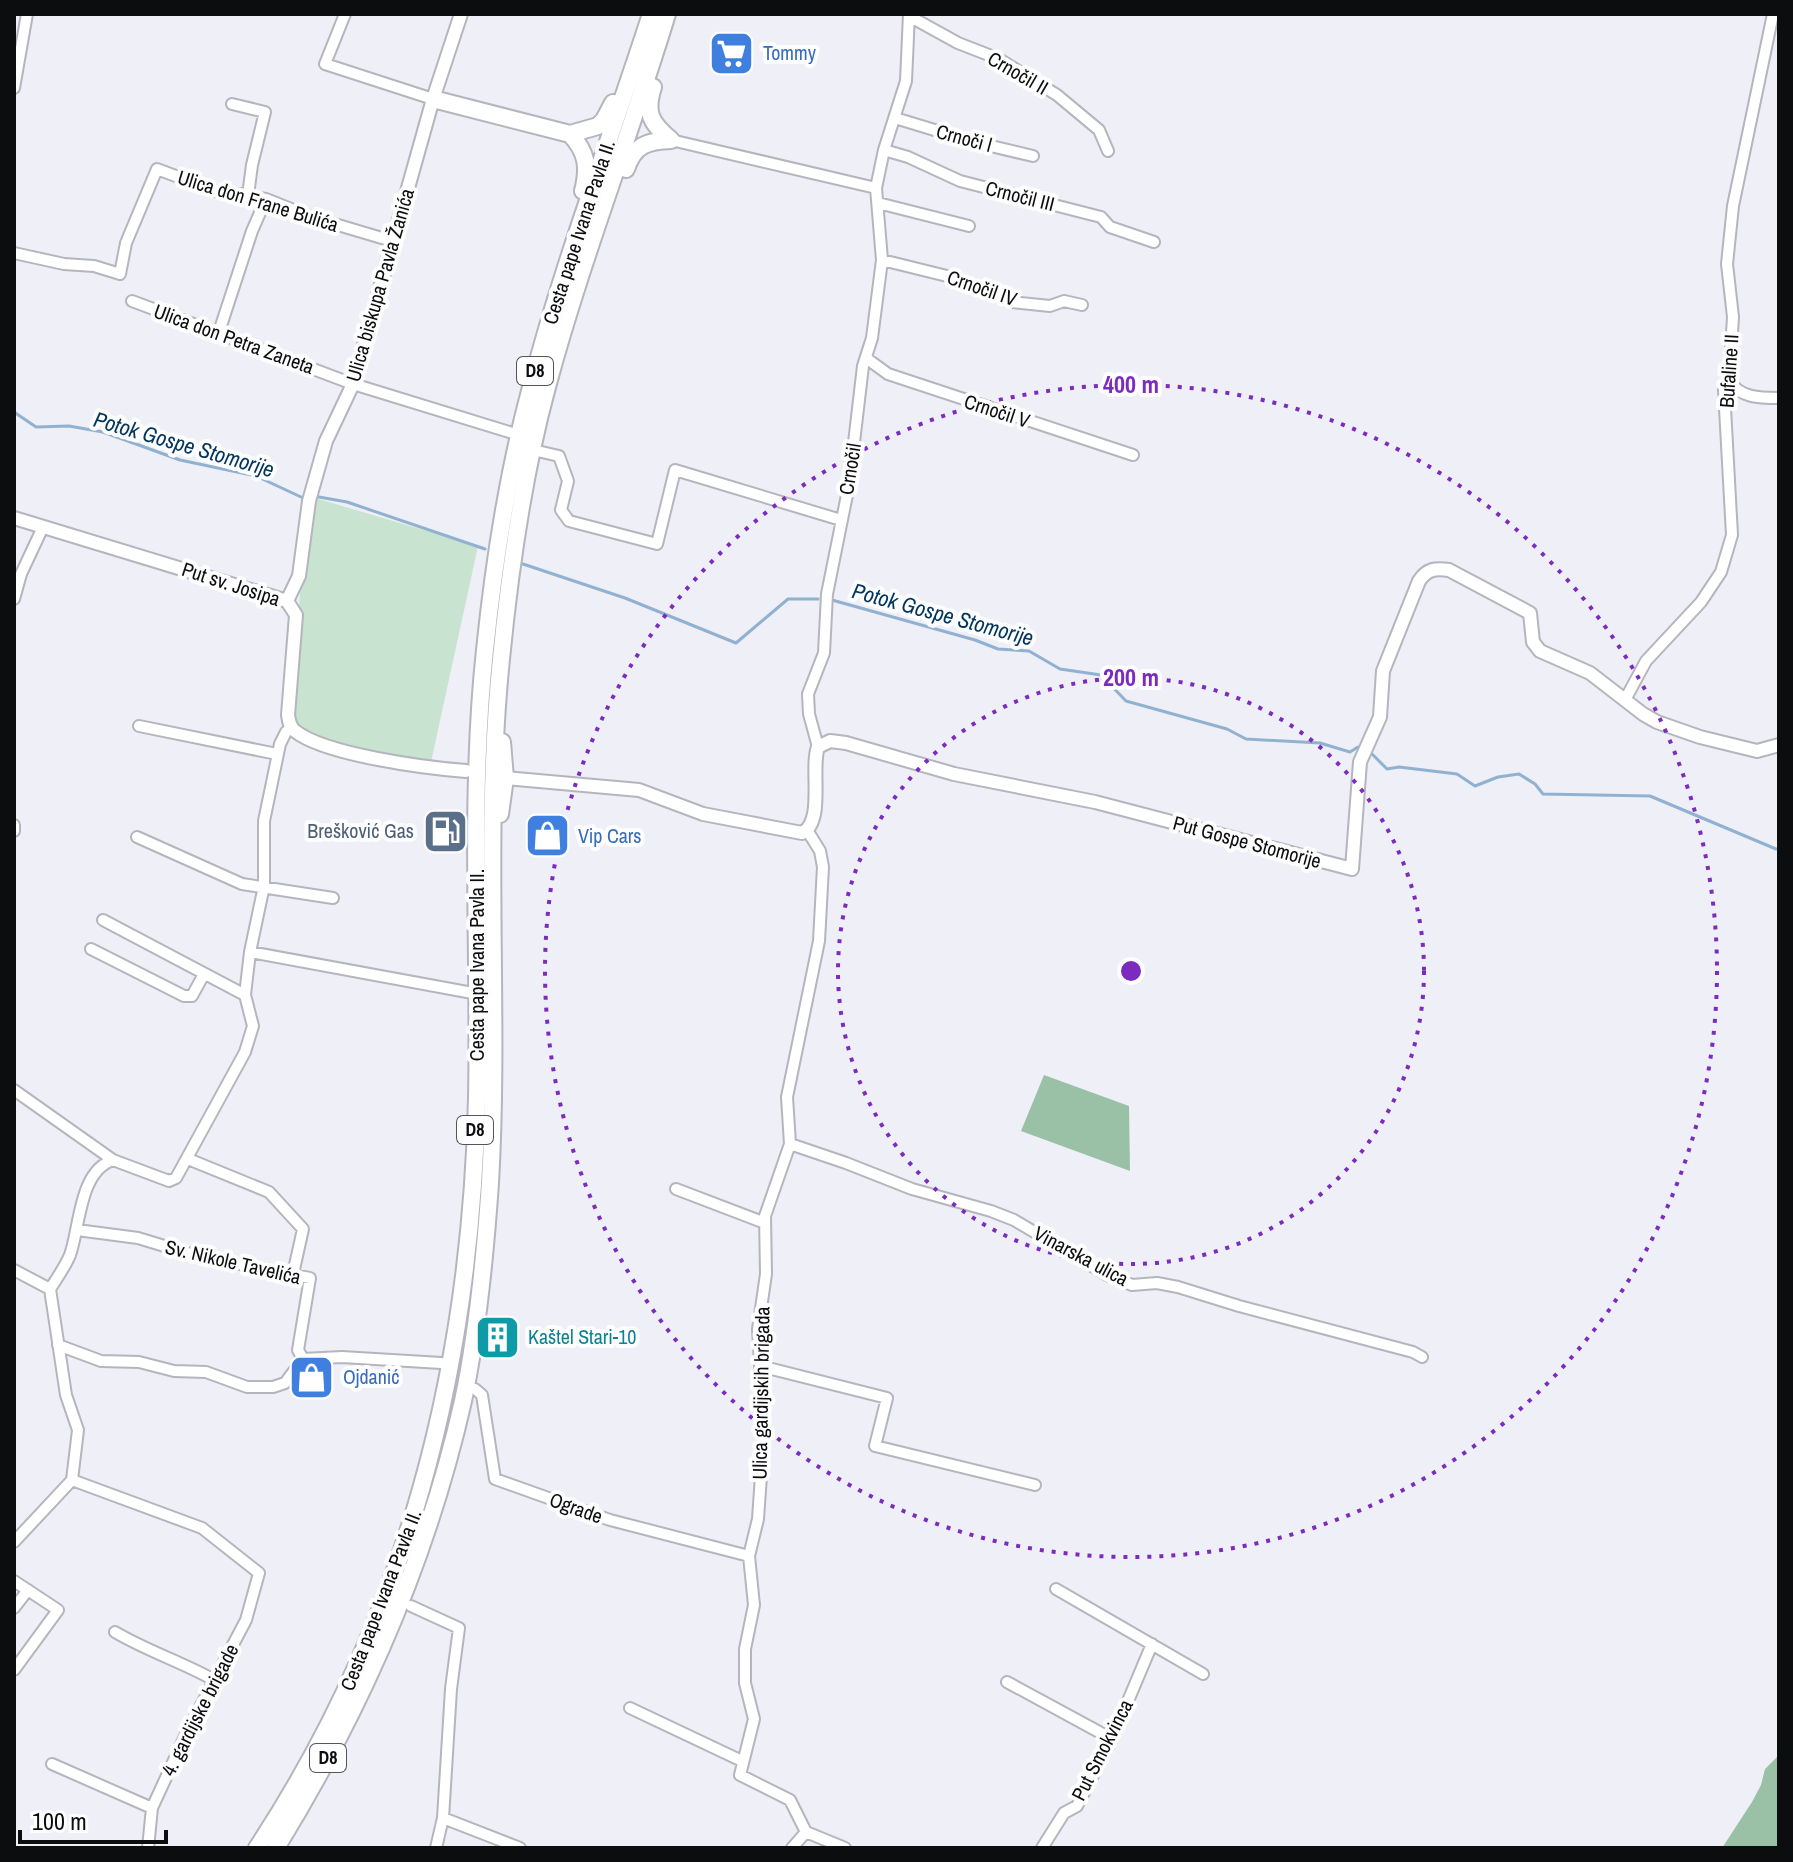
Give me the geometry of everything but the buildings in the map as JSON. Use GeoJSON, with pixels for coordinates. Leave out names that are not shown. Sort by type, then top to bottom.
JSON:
{"type":"FeatureCollection","features":[{"type":"Feature","properties":{"kind":"main road","name":"Cesta pape Ivana Pavla II."},"geometry":{"type":"LineString","coordinates":[[257,1848],[309,1764],[386,1599],[426,1477],[451,1366],[468,1246],[477,1101],[480,713],[491,602],[519,435],[544,341],[651,14]]}},
{"type":"Feature","properties":{"kind":"main road","name":"Cesta pape Ivana Pavla II."},"geometry":{"type":"LineString","coordinates":[[277,1848],[346,1726],[388,1637],[434,1506],[462,1403],[475,1332],[490,1184],[495,731],[515,542],[547,388],[667,14]]}},
{"type":"Feature","properties":{"kind":"main road"},"geometry":{"type":"LineString","coordinates":[[655,53],[658,71],[648,104],[652,121],[671,140]]}},
{"type":"Feature","properties":{"kind":"main road"},"geometry":{"type":"LineString","coordinates":[[433,99],[570,134],[598,126],[604,120],[624,73],[635,64]]}},
{"type":"Feature","properties":{"kind":"main road"},"geometry":{"type":"LineString","coordinates":[[570,134],[586,157],[587,175],[582,193],[585,210]]}},
{"type":"Feature","properties":{"kind":"main road"},"geometry":{"type":"LineString","coordinates":[[607,196],[621,182],[631,155],[642,146],[671,140]]}},
{"type":"Feature","properties":{"kind":"main road"},"geometry":{"type":"LineString","coordinates":[[477,891],[468,861],[466,771],[469,732],[480,713]]}},
{"type":"Feature","properties":{"kind":"main road"},"geometry":{"type":"LineString","coordinates":[[492,829],[501,807],[505,778],[504,745],[495,731]]}},
{"type":"Feature","properties":{"kind":"main road"},"geometry":{"type":"LineString","coordinates":[[251,1848],[269,1830]]}},
{"type":"Feature","properties":{"kind":"street"},"geometry":{"type":"LineString","coordinates":[[14,88],[16,54],[27,14]]}},
{"type":"Feature","properties":{"kind":"street"},"geometry":{"type":"LineString","coordinates":[[345,14],[325,64],[433,99]]}},
{"type":"Feature","properties":{"kind":"street","name":"Ulica biskupa Pavla Žanića"},"geometry":{"type":"LineString","coordinates":[[287,601],[299,576],[309,501],[326,441],[353,384],[433,99],[461,14]]}},
{"type":"Feature","properties":{"kind":"street","name":"Bufaline II"},"geometry":{"type":"LineString","coordinates":[[1626,698],[1646,661],[1701,602],[1721,572],[1732,535],[1724,390],[1729,381],[1733,317],[1727,264],[1733,206],[1773,14]]}},
{"type":"Feature","properties":{"kind":"street"},"geometry":{"type":"LineString","coordinates":[[671,140],[876,188],[884,150],[906,81],[909,15]]}},
{"type":"Feature","properties":{"kind":"street","name":"Crnočil II"},"geometry":{"type":"LineString","coordinates":[[909,15],[958,43],[999,59],[1057,95],[1099,130],[1108,151]]}},
{"type":"Feature","properties":{"kind":"street"},"geometry":{"type":"LineString","coordinates":[[232,104],[265,112],[248,195]]}},
{"type":"Feature","properties":{"kind":"street","name":"Crnoči l"},"geometry":{"type":"LineString","coordinates":[[895,118],[1033,156]]}},
{"type":"Feature","properties":{"kind":"street","name":"Crnočil III"},"geometry":{"type":"LineString","coordinates":[[884,150],[908,157],[960,181],[1101,217],[1110,227],[1154,242]]}},
{"type":"Feature","properties":{"kind":"street","name":"Ulica don Frane Bulića"},"geometry":{"type":"LineString","coordinates":[[14,253],[55,263],[94,266],[120,274],[126,243],[157,169],[229,196],[248,195],[266,199],[311,217],[392,241]]}},
{"type":"Feature","properties":{"kind":"street","name":"Crnočil"},"geometry":{"type":"LineString","coordinates":[[818,747],[809,714],[808,694],[824,653],[827,594],[866,358],[872,338],[882,260],[876,188]]}},
{"type":"Feature","properties":{"kind":"street"},"geometry":{"type":"LineString","coordinates":[[218,335],[252,231],[266,199]]}},
{"type":"Feature","properties":{"kind":"street"},"geometry":{"type":"LineString","coordinates":[[878,203],[969,226]]}},
{"type":"Feature","properties":{"kind":"street","name":"Crnočil IV"},"geometry":{"type":"LineString","coordinates":[[882,260],[951,277],[1012,302],[1050,306],[1064,301],[1082,305]]}},
{"type":"Feature","properties":{"kind":"street","name":"Ulica don Petra Zaneta"},"geometry":{"type":"LineString","coordinates":[[132,301],[353,384],[519,435]]}},
{"type":"Feature","properties":{"kind":"street","name":"Crnočil V"},"geometry":{"type":"LineString","coordinates":[[866,358],[888,374],[1133,455]]}},
{"type":"Feature","properties":{"kind":"street"},"geometry":{"type":"LineString","coordinates":[[1729,381],[1736,391],[1756,398],[1779,398]]}},
{"type":"Feature","properties":{"kind":"street"},"geometry":{"type":"LineString","coordinates":[[533,450],[559,456],[568,481],[561,510],[569,521],[657,544],[675,470],[841,520]]}},
{"type":"Feature","properties":{"kind":"street","name":"Put sv. Josipa"},"geometry":{"type":"LineString","coordinates":[[14,518],[287,601],[296,615],[288,715],[292,728]]}},
{"type":"Feature","properties":{"kind":"street"},"geometry":{"type":"LineString","coordinates":[[14,599],[21,574],[43,527]]}},
{"type":"Feature","properties":{"kind":"street","name":"Put Gospe Stomorije"},"geometry":{"type":"LineString","coordinates":[[818,747],[830,741],[846,743],[954,774],[1095,802],[1352,869],[1360,762],[1380,717],[1383,671],[1419,581],[1429,571],[1438,568],[1449,570],[1530,613],[1533,642],[1540,651],[1590,673],[1657,722],[1700,737],[1757,751],[1779,745]]}},
{"type":"Feature","properties":{"kind":"street"},"geometry":{"type":"LineString","coordinates":[[139,726],[277,754]]}},
{"type":"Feature","properties":{"kind":"street"},"geometry":{"type":"LineString","coordinates":[[14,1090],[113,1160],[169,1181],[176,1178],[245,1052],[253,1026],[245,995],[250,952],[264,886],[264,821],[277,754],[286,732],[292,728],[338,750],[466,771]]}},
{"type":"Feature","properties":{"kind":"street"},"geometry":{"type":"LineString","coordinates":[[505,778],[639,790],[703,814],[794,833],[807,830],[812,822],[818,747]]}},
{"type":"Feature","properties":{"kind":"street"},"geometry":{"type":"LineString","coordinates":[[14,825],[14,831]]}},
{"type":"Feature","properties":{"kind":"street","name":"Ulica gardijskih brigada"},"geometry":{"type":"LineString","coordinates":[[742,1761],[754,1719],[745,1683],[745,1649],[754,1605],[749,1556],[758,1519],[764,1432],[758,1329],[766,1274],[765,1216],[790,1144],[787,1097],[819,941],[823,867],[820,851],[807,830]]}},
{"type":"Feature","properties":{"kind":"street"},"geometry":{"type":"LineString","coordinates":[[137,837],[242,884],[333,898]]}},
{"type":"Feature","properties":{"kind":"street"},"geometry":{"type":"LineString","coordinates":[[103,920],[245,995]]}},
{"type":"Feature","properties":{"kind":"street"},"geometry":{"type":"LineString","coordinates":[[91,949],[184,996],[192,996],[204,974]]}},
{"type":"Feature","properties":{"kind":"street"},"geometry":{"type":"LineString","coordinates":[[250,952],[478,994]]}},
{"type":"Feature","properties":{"kind":"street","name":"Vinarska ulica"},"geometry":{"type":"LineString","coordinates":[[790,1144],[912,1189],[1014,1220],[1107,1275],[1132,1285],[1157,1283],[1178,1287],[1388,1344],[1422,1357]]}},
{"type":"Feature","properties":{"kind":"street"},"geometry":{"type":"LineString","coordinates":[[188,1159],[269,1192],[303,1229],[293,1274]]}},
{"type":"Feature","properties":{"kind":"street"},"geometry":{"type":"LineString","coordinates":[[14,1542],[72,1480],[78,1430],[66,1395],[50,1289],[69,1259],[88,1186],[104,1162],[113,1160]]}},
{"type":"Feature","properties":{"kind":"street"},"geometry":{"type":"LineString","coordinates":[[676,1189],[765,1223]]}},
{"type":"Feature","properties":{"kind":"street","name":"Sv. Nikole Tavelića"},"geometry":{"type":"LineString","coordinates":[[77,1230],[138,1238],[194,1255],[310,1278],[298,1350],[303,1359]]}},
{"type":"Feature","properties":{"kind":"street"},"geometry":{"type":"LineString","coordinates":[[14,1270],[50,1289]]}},
{"type":"Feature","properties":{"kind":"street"},"geometry":{"type":"LineString","coordinates":[[58,1345],[101,1361],[139,1362],[174,1371],[206,1372],[247,1387],[273,1387],[285,1383],[303,1359],[342,1357],[441,1363]]}},
{"type":"Feature","properties":{"kind":"street"},"geometry":{"type":"LineString","coordinates":[[760,1366],[887,1398],[875,1446],[1035,1485]]}},
{"type":"Feature","properties":{"kind":"street","name":"Ograde"},"geometry":{"type":"LineString","coordinates":[[475,1389],[482,1395],[495,1479],[610,1520],[749,1556]]}},
{"type":"Feature","properties":{"kind":"street","name":"4. gardijske brigade"},"geometry":{"type":"LineString","coordinates":[[72,1480],[202,1528],[259,1573],[246,1620],[152,1808],[148,1848]]}},
{"type":"Feature","properties":{"kind":"street"},"geometry":{"type":"LineString","coordinates":[[14,1581],[58,1610],[14,1670]]}},
{"type":"Feature","properties":{"kind":"street"},"geometry":{"type":"LineString","coordinates":[[1056,1589],[1203,1674]]}},
{"type":"Feature","properties":{"kind":"street"},"geometry":{"type":"LineString","coordinates":[[14,1608],[28,1590]]}},
{"type":"Feature","properties":{"kind":"street"},"geometry":{"type":"LineString","coordinates":[[411,1606],[459,1628],[451,1689],[443,1818],[436,1848]]}},
{"type":"Feature","properties":{"kind":"street"},"geometry":{"type":"LineString","coordinates":[[115,1632],[144,1649],[185,1663],[214,1680]]}},
{"type":"Feature","properties":{"kind":"street","name":"Put Smokvinca"},"geometry":{"type":"LineString","coordinates":[[1042,1848],[1064,1813],[1077,1806],[1112,1739],[1152,1644]]}},
{"type":"Feature","properties":{"kind":"street"},"geometry":{"type":"LineString","coordinates":[[1007,1682],[1112,1739]]}},
{"type":"Feature","properties":{"kind":"street"},"geometry":{"type":"LineString","coordinates":[[630,1708],[742,1761],[740,1775],[790,1800],[806,1832],[845,1848]]}},
{"type":"Feature","properties":{"kind":"street"},"geometry":{"type":"LineString","coordinates":[[52,1764],[152,1808]]}},
{"type":"Feature","properties":{"kind":"street"},"geometry":{"type":"LineString","coordinates":[[443,1818],[520,1848]]}},
{"type":"Feature","properties":{"kind":"street"},"geometry":{"type":"LineString","coordinates":[[792,1848],[806,1832]]}},
{"type":"Feature","properties":{"kind":"green space"},"geometry":{"type":"Polygon","coordinates":[[[315,498],[478,546],[431,762],[345,746],[297,728],[291,708],[300,594],[315,498]]]}},
{"type":"Feature","properties":{"kind":"green space"},"geometry":{"type":"Polygon","coordinates":[[[1044,1075],[1129,1106],[1130,1171],[1021,1131],[1044,1075]]]}},
{"type":"Feature","properties":{"kind":"green space"},"geometry":{"type":"Polygon","coordinates":[[[1779,1755],[1779,1848],[1722,1848],[1752,1802],[1765,1769],[1779,1755]]]}},
{"type":"Feature","properties":{"kind":"waterway","name":"Potok Gospe Stomorije"},"geometry":{"type":"LineString","coordinates":[[14,412],[36,427],[69,426],[103,432],[180,460],[256,476],[301,497]]}},
{"type":"Feature","properties":{"kind":"waterway","name":"Potok Gospe Stomorije"},"geometry":{"type":"LineString","coordinates":[[319,497],[347,502],[485,549]]}},
{"type":"Feature","properties":{"kind":"waterway","name":"Potok Gospe Stomorije"},"geometry":{"type":"LineString","coordinates":[[523,564],[625,598],[736,643],[788,599],[818,599]]}},
{"type":"Feature","properties":{"kind":"waterway","name":"Potok Gospe Stomorije"},"geometry":{"type":"LineString","coordinates":[[832,600],[998,649],[1029,651],[1060,669],[1101,675],[1126,701],[1227,729],[1246,739],[1320,743],[1350,752],[1358,747]]}},
{"type":"Feature","properties":{"kind":"waterway","name":"Potok Gospe Stomorije"},"geometry":{"type":"LineString","coordinates":[[1371,753],[1387,769],[1399,767],[1457,774],[1475,786],[1498,777],[1519,774],[1535,784],[1543,794],[1650,796],[1776,849]]}},
{"type":"Feature","properties":{"kind":"place","name":"Tommy"},"geometry":{"type":"Point","coordinates":[732,53]}},
{"type":"Feature","properties":{"kind":"place","name":"Brešković Gas"},"geometry":{"type":"Point","coordinates":[445,831]}},
{"type":"Feature","properties":{"kind":"place","name":"Vip Cars"},"geometry":{"type":"Point","coordinates":[547,836]}},
{"type":"Feature","properties":{"kind":"place","name":"Kaštel Stari-10"},"geometry":{"type":"Point","coordinates":[497,1337]}},
{"type":"Feature","properties":{"kind":"place","name":"Ojdanić"},"geometry":{"type":"Point","coordinates":[312,1377]}}]}
